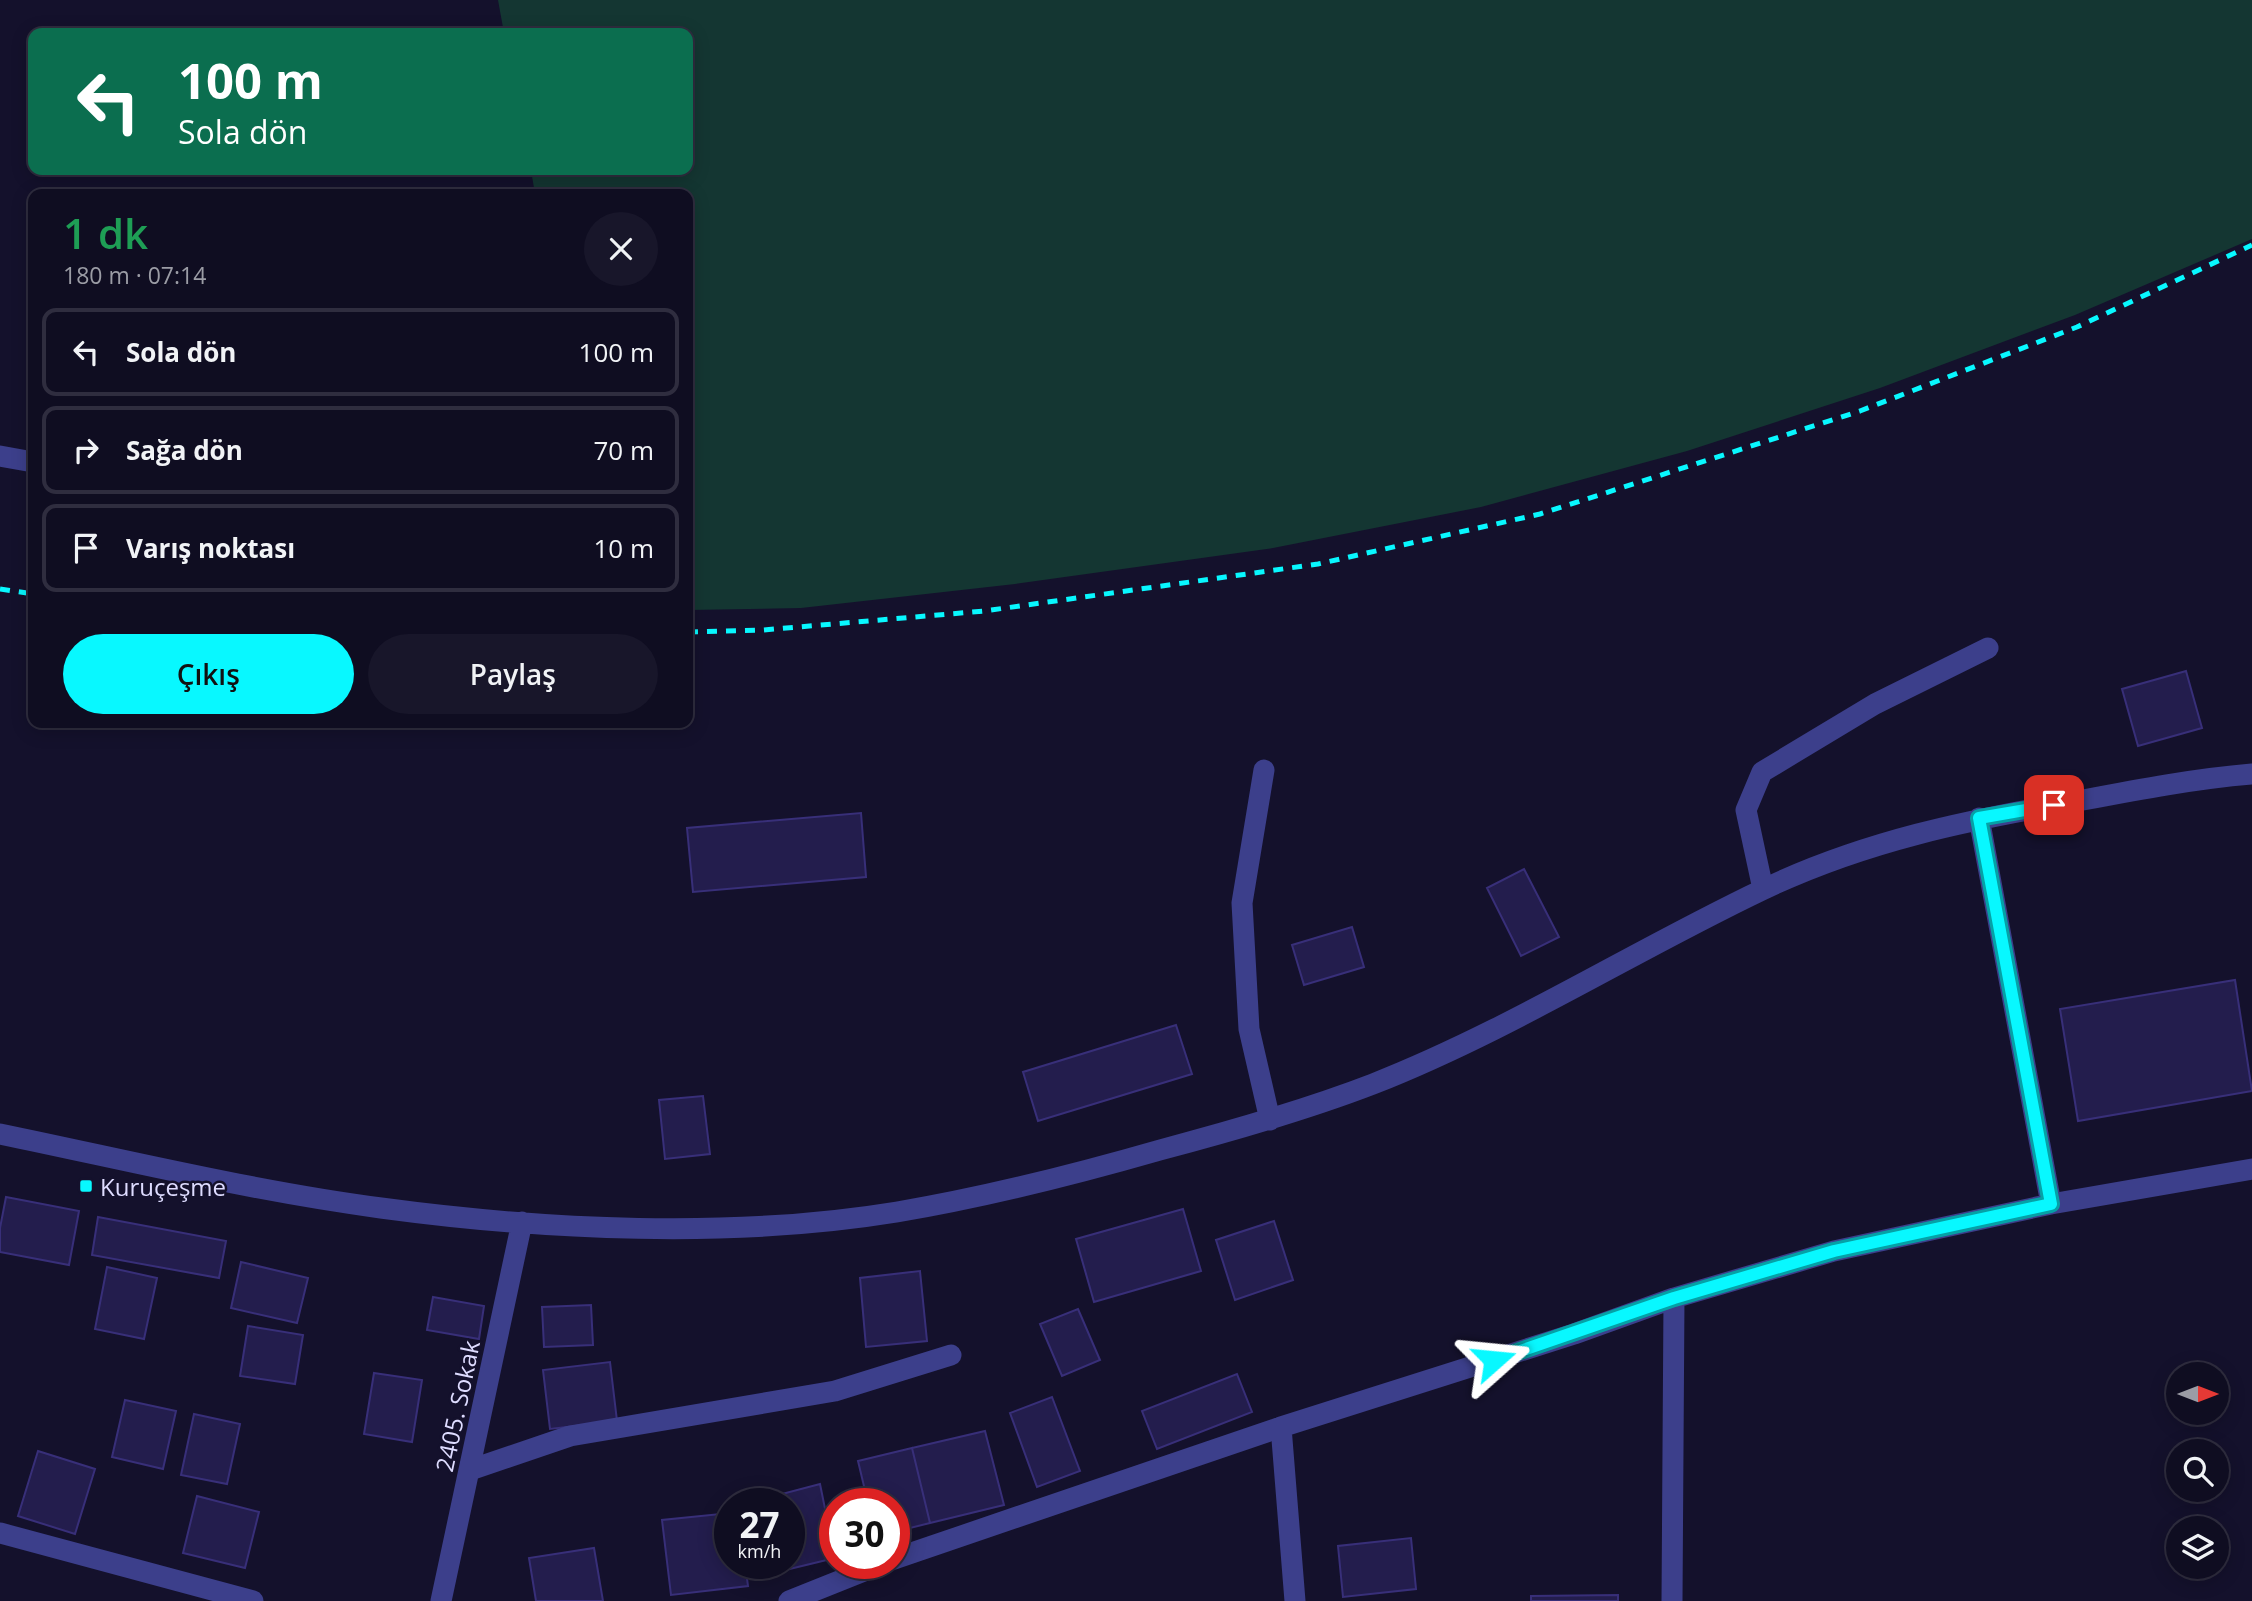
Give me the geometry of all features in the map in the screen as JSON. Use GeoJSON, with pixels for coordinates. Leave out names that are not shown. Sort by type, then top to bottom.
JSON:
{"type":"FeatureCollection","features":[{"type":"Feature","properties":{"kind":"street"},"geometry":{"type":"LineString","coordinates":[[0,457],[28,461]]}},
{"type":"Feature","properties":{"kind":"street"},"geometry":{"type":"LineString","coordinates":[[1763,889],[1746,810],[1762,772],[1875,704],[1988,648]]}},
{"type":"Feature","properties":{"kind":"street"},"geometry":{"type":"LineString","coordinates":[[1264,770],[1242,903],[1249,1030],[1270,1120]]}},
{"type":"Feature","properties":{"kind":"street"},"geometry":{"type":"LineString","coordinates":[[0,1134],[265,1189],[383,1208],[522,1222],[622,1226],[754,1226],[892,1212],[1047,1182],[1270,1120],[1377,1082],[1482,1033],[1763,889],[1875,843],[1979,818],[2203,779],[2252,774]]}},
{"type":"Feature","properties":{"kind":"street"},"geometry":{"type":"LineString","coordinates":[[1979,818],[2051,1204]]}},
{"type":"Feature","properties":{"kind":"street"},"geometry":{"type":"LineString","coordinates":[[910,1554],[1281,1427],[1574,1335],[1674,1298],[1834,1251],[2051,1204],[2252,1168]]}},
{"type":"Feature","properties":{"kind":"street","name":"2405. Sokak"},"geometry":{"type":"LineString","coordinates":[[441,1601],[522,1222]]}},
{"type":"Feature","properties":{"kind":"street"},"geometry":{"type":"LineString","coordinates":[[1672,1601],[1674,1298]]}},
{"type":"Feature","properties":{"kind":"street"},"geometry":{"type":"LineString","coordinates":[[470,1471],[570,1437],[835,1391],[951,1355]]}},
{"type":"Feature","properties":{"kind":"street"},"geometry":{"type":"LineString","coordinates":[[1281,1427],[1295,1601]]}},
{"type":"Feature","properties":{"kind":"street"},"geometry":{"type":"LineString","coordinates":[[0,1533],[253,1601]]}},
{"type":"Feature","properties":{"kind":"street"},"geometry":{"type":"LineString","coordinates":[[789,1601],[844,1579]]}},
{"type":"Feature","properties":{"kind":"green space"},"geometry":{"type":"Polygon","coordinates":[[[498,0],[2252,0],[2252,239],[2075,315],[1880,388],[1687,451],[1481,507],[1273,548],[1015,584],[801,608],[693,610],[693,189],[534,189],[532,175],[693,175],[693,28],[503,28],[498,0]]]}},
{"type":"Feature","properties":{"kind":"building"},"geometry":{"type":"Polygon","coordinates":[[[2186,671],[2202,728],[2138,746],[2122,689],[2186,671]]]}},
{"type":"Feature","properties":{"kind":"building"},"geometry":{"type":"Polygon","coordinates":[[[861,813],[866,877],[693,892],[687,828],[861,813]]]}},
{"type":"Feature","properties":{"kind":"building"},"geometry":{"type":"Polygon","coordinates":[[[1524,869],[1559,937],[1521,956],[1487,888],[1524,869]]]}},
{"type":"Feature","properties":{"kind":"building"},"geometry":{"type":"Polygon","coordinates":[[[1352,927],[1364,967],[1304,985],[1292,945],[1352,927]]]}},
{"type":"Feature","properties":{"kind":"building"},"geometry":{"type":"Polygon","coordinates":[[[2235,980],[2252,1091],[2078,1121],[2060,1009],[2235,980]]]}},
{"type":"Feature","properties":{"kind":"building"},"geometry":{"type":"Polygon","coordinates":[[[1176,1025],[1192,1074],[1038,1121],[1023,1072],[1176,1025]]]}},
{"type":"Feature","properties":{"kind":"building"},"geometry":{"type":"Polygon","coordinates":[[[703,1096],[710,1154],[665,1159],[659,1100],[703,1096]]]}},
{"type":"Feature","properties":{"kind":"building"},"geometry":{"type":"Polygon","coordinates":[[[6,1197],[79,1211],[69,1265],[0,1252],[0,1228],[6,1197]]]}},
{"type":"Feature","properties":{"kind":"building"},"geometry":{"type":"Polygon","coordinates":[[[1183,1209],[1201,1271],[1094,1302],[1076,1239],[1183,1209]]]}},
{"type":"Feature","properties":{"kind":"building"},"geometry":{"type":"Polygon","coordinates":[[[98,1217],[226,1241],[219,1278],[92,1255],[98,1217]]]}},
{"type":"Feature","properties":{"kind":"building"},"geometry":{"type":"Polygon","coordinates":[[[1274,1221],[1293,1280],[1235,1300],[1216,1240],[1274,1221]]]}},
{"type":"Feature","properties":{"kind":"building"},"geometry":{"type":"Polygon","coordinates":[[[241,1262],[308,1278],[297,1323],[231,1308],[241,1262]]]}},
{"type":"Feature","properties":{"kind":"building"},"geometry":{"type":"Polygon","coordinates":[[[107,1267],[157,1278],[144,1339],[95,1329],[107,1267]]]}},
{"type":"Feature","properties":{"kind":"building"},"geometry":{"type":"Polygon","coordinates":[[[920,1271],[927,1341],[866,1347],[860,1278],[920,1271]]]}},
{"type":"Feature","properties":{"kind":"building"},"geometry":{"type":"Polygon","coordinates":[[[433,1297],[484,1306],[479,1339],[427,1330],[433,1297]]]}},
{"type":"Feature","properties":{"kind":"building"},"geometry":{"type":"Polygon","coordinates":[[[591,1305],[593,1345],[544,1347],[542,1307],[591,1305]]]}},
{"type":"Feature","properties":{"kind":"building"},"geometry":{"type":"Polygon","coordinates":[[[1078,1309],[1100,1360],[1062,1376],[1040,1324],[1078,1309]]]}},
{"type":"Feature","properties":{"kind":"building"},"geometry":{"type":"Polygon","coordinates":[[[248,1326],[303,1335],[295,1384],[240,1376],[248,1326]]]}},
{"type":"Feature","properties":{"kind":"building"},"geometry":{"type":"Polygon","coordinates":[[[610,1362],[617,1421],[550,1429],[543,1370],[610,1362]]]}},
{"type":"Feature","properties":{"kind":"building"},"geometry":{"type":"Polygon","coordinates":[[[374,1373],[422,1380],[412,1442],[364,1434],[374,1373]]]}},
{"type":"Feature","properties":{"kind":"building"},"geometry":{"type":"Polygon","coordinates":[[[1237,1374],[1252,1412],[1157,1449],[1142,1411],[1237,1374]]]}},
{"type":"Feature","properties":{"kind":"building"},"geometry":{"type":"Polygon","coordinates":[[[1052,1397],[1080,1471],[1037,1487],[1010,1413],[1052,1397]]]}},
{"type":"Feature","properties":{"kind":"building"},"geometry":{"type":"Polygon","coordinates":[[[125,1400],[176,1411],[163,1469],[112,1457],[125,1400]]]}},
{"type":"Feature","properties":{"kind":"building"},"geometry":{"type":"Polygon","coordinates":[[[194,1414],[240,1424],[227,1484],[181,1475],[194,1414]]]}},
{"type":"Feature","properties":{"kind":"building"},"geometry":{"type":"Polygon","coordinates":[[[985,1431],[1004,1505],[930,1523],[912,1448],[985,1431]]]}},
{"type":"Feature","properties":{"kind":"building"},"geometry":{"type":"Polygon","coordinates":[[[912,1448],[930,1523],[910,1528],[910,1488],[864,1488],[858,1461],[912,1448]]]}},
{"type":"Feature","properties":{"kind":"building"},"geometry":{"type":"Polygon","coordinates":[[[38,1451],[95,1469],[75,1534],[18,1516],[38,1451]]]}},
{"type":"Feature","properties":{"kind":"building"},"geometry":{"type":"Polygon","coordinates":[[[820,1484],[821,1488],[819,1562],[805,1565],[805,1488],[820,1484]]]}},
{"type":"Feature","properties":{"kind":"building"},"geometry":{"type":"Polygon","coordinates":[[[197,1496],[259,1512],[245,1568],[183,1553],[197,1496]]]}},
{"type":"Feature","properties":{"kind":"building"},"geometry":{"type":"Polygon","coordinates":[[[714,1515],[714,1579],[747,1579],[748,1586],[671,1595],[662,1520],[714,1515]]]}},
{"type":"Feature","properties":{"kind":"building"},"geometry":{"type":"Polygon","coordinates":[[[1411,1538],[1416,1589],[1343,1597],[1338,1546],[1411,1538]]]}},
{"type":"Feature","properties":{"kind":"building"},"geometry":{"type":"Polygon","coordinates":[[[594,1548],[603,1601],[536,1601],[529,1558],[594,1548]]]}},
{"type":"Feature","properties":{"kind":"building"},"geometry":{"type":"Polygon","coordinates":[[[1618,1595],[1618,1601],[1531,1601],[1531,1596],[1618,1595]]]}},
{"type":"Feature","properties":{"kind":"railway"},"geometry":{"type":"LineString","coordinates":[[693,632],[763,630],[984,611],[1318,564],[1540,514],[1860,411],[2077,327],[2252,245]]}},
{"type":"Feature","properties":{"kind":"railway"},"geometry":{"type":"LineString","coordinates":[[0,589],[28,593]]}},
{"type":"Feature","properties":{"kind":"place","name":"Kuruçeşme"},"geometry":{"type":"Point","coordinates":[86,1186]}},
{"type":"Feature","properties":{"kind":"route"},"geometry":{"type":"LineString","coordinates":[[1494,1360],[1574,1335],[1674,1298],[1834,1251],[2051,1204],[1979,818],[2054,805]]}}]}
